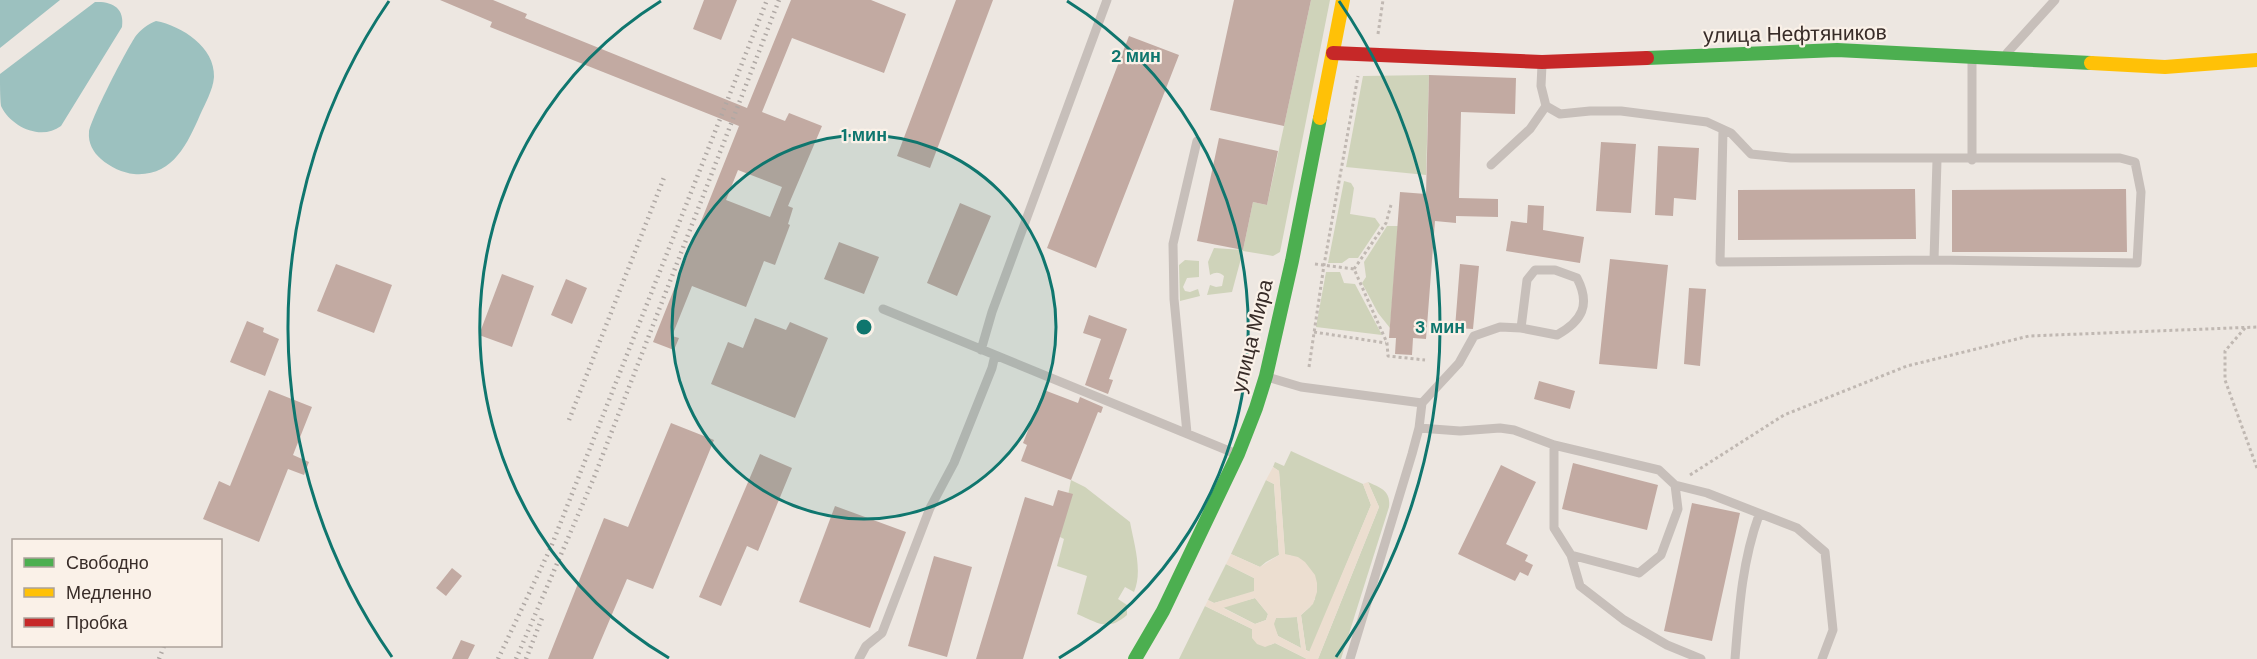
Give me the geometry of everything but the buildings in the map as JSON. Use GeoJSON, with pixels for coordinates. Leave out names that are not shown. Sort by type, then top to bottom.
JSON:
{"type":"FeatureCollection","features":[{"type":"Feature","properties":{"kind":"main road","name":"улица Мира"},"geometry":{"type":"LineString","coordinates":[[1135,659],[1162,611],[1238,454],[1266,376],[1292,261],[1343,0]]}},
{"type":"Feature","properties":{"kind":"main road","name":"улица Нефтяников"},"geometry":{"type":"LineString","coordinates":[[1333,53],[1542,62],[1837,50],[2165,67],[2257,60]]}},
{"type":"Feature","properties":{"kind":"lane"},"geometry":{"type":"LineString","coordinates":[[981,350],[992,312],[1107,0]]}},
{"type":"Feature","properties":{"kind":"lane"},"geometry":{"type":"LineString","coordinates":[[2001,59],[2055,0]]}},
{"type":"Feature","properties":{"kind":"lane"},"geometry":{"type":"LineString","coordinates":[[1972,58],[1972,160]]}},
{"type":"Feature","properties":{"kind":"lane"},"geometry":{"type":"LineString","coordinates":[[1542,62],[1541,86],[1546,106],[1560,114],[1621,111],[1707,122],[1731,133],[1751,154],[1791,159],[2120,159],[2135,162],[2141,192],[2137,263],[1934,260],[1720,262],[1723,130]]}},
{"type":"Feature","properties":{"kind":"lane"},"geometry":{"type":"LineString","coordinates":[[1491,165],[1530,129],[1546,106]]}},
{"type":"Feature","properties":{"kind":"lane"},"geometry":{"type":"LineString","coordinates":[[1187,433],[1173,299],[1173,244],[1197,141]]}},
{"type":"Feature","properties":{"kind":"lane"},"geometry":{"type":"LineString","coordinates":[[1934,260],[1937,160]]}},
{"type":"Feature","properties":{"kind":"lane"},"geometry":{"type":"LineString","coordinates":[[1350,659],[1419,428],[1422,403],[1460,363],[1474,336],[1500,327],[1521,328],[1557,335],[1573,326],[1583,310],[1584,291],[1577,278],[1555,270],[1535,270],[1527,280],[1521,328]]}},
{"type":"Feature","properties":{"kind":"lane"},"geometry":{"type":"LineString","coordinates":[[883,309],[1238,454]]}},
{"type":"Feature","properties":{"kind":"lane"},"geometry":{"type":"LineString","coordinates":[[859,659],[866,646],[882,633],[930,508],[963,442],[992,368],[994,355]]}},
{"type":"Feature","properties":{"kind":"lane"},"geometry":{"type":"LineString","coordinates":[[1266,376],[1301,387],[1422,403]]}},
{"type":"Feature","properties":{"kind":"lane"},"geometry":{"type":"LineString","coordinates":[[1419,428],[1460,431],[1500,428],[1514,430],[1554,445],[1659,470],[1675,485],[1707,493],[1797,528],[1825,552],[1833,630],[1822,659]]}},
{"type":"Feature","properties":{"kind":"lane"},"geometry":{"type":"LineString","coordinates":[[1554,445],[1554,528],[1571,555],[1580,586],[1624,620],[1667,645],[1701,659]]}},
{"type":"Feature","properties":{"kind":"lane"},"geometry":{"type":"LineString","coordinates":[[1571,555],[1639,573],[1661,555],[1678,509],[1675,485]]}},
{"type":"Feature","properties":{"kind":"lane"},"geometry":{"type":"LineString","coordinates":[[1735,659],[1741,585],[1749,542],[1759,514]]}},
{"type":"Feature","properties":{"kind":"path"},"geometry":{"type":"LineString","coordinates":[[1308,367],[1361,55],[1377,38],[1383,0]]}},
{"type":"Feature","properties":{"kind":"path"},"geometry":{"type":"LineString","coordinates":[[1354,269],[1386,223],[1390,205]]}},
{"type":"Feature","properties":{"kind":"path"},"geometry":{"type":"LineString","coordinates":[[1292,261],[1354,269]]}},
{"type":"Feature","properties":{"kind":"path"},"geometry":{"type":"LineString","coordinates":[[1354,269],[1387,343],[1388,356],[1425,360]]}},
{"type":"Feature","properties":{"kind":"path"},"geometry":{"type":"LineString","coordinates":[[1675,485],[1784,415],[1907,366],[2029,336],[2257,327]]}},
{"type":"Feature","properties":{"kind":"path"},"geometry":{"type":"LineString","coordinates":[[2245,328],[2225,351],[2225,380],[2257,468]]}},
{"type":"Feature","properties":{"kind":"path"},"geometry":{"type":"LineString","coordinates":[[1314,332],[1387,343]]}},
{"type":"Feature","properties":{"kind":"green space"},"geometry":{"type":"Polygon","coordinates":[[[1311,0],[1330,0],[1280,252],[1273,256],[1243,251],[1232,292],[1207,295],[1210,285],[1222,286],[1224,276],[1217,273],[1210,275],[1208,262],[1214,248],[1243,250],[1253,202],[1267,205],[1311,0]]]}},
{"type":"Feature","properties":{"kind":"green space"},"geometry":{"type":"Polygon","coordinates":[[[1429,75],[1426,175],[1346,167],[1363,76],[1429,75]]]}},
{"type":"Feature","properties":{"kind":"green space"},"geometry":{"type":"Polygon","coordinates":[[[1344,181],[1351,183],[1354,188],[1350,214],[1375,218],[1380,225],[1358,258],[1349,258],[1342,263],[1328,263],[1344,181]]]}},
{"type":"Feature","properties":{"kind":"green space"},"geometry":{"type":"Polygon","coordinates":[[[1387,226],[1398,226],[1390,328],[1378,313],[1362,283],[1366,277],[1364,262],[1387,226]]]}},
{"type":"Feature","properties":{"kind":"green space"},"geometry":{"type":"Polygon","coordinates":[[[1185,260],[1199,261],[1199,277],[1187,278],[1183,287],[1185,291],[1190,292],[1198,289],[1200,296],[1180,301],[1179,265],[1185,260]]]}},
{"type":"Feature","properties":{"kind":"green space"},"geometry":{"type":"Polygon","coordinates":[[[1326,272],[1340,272],[1344,283],[1355,284],[1382,335],[1316,327],[1326,272]]]}},
{"type":"Feature","properties":{"kind":"green space"},"geometry":{"type":"Polygon","coordinates":[[[1291,451],[1363,484],[1371,505],[1310,652],[1306,650],[1301,615],[1315,599],[1290,555],[1285,555],[1279,471],[1273,467],[1275,462],[1284,466],[1291,451]]]}},
{"type":"Feature","properties":{"kind":"green space"},"geometry":{"type":"Polygon","coordinates":[[[1071,480],[1085,487],[1130,522],[1137,557],[1137,584],[1134,592],[1125,587],[1118,599],[1127,605],[1127,615],[1108,625],[1077,614],[1087,576],[1057,566],[1064,539],[1060,537],[1071,480]]]}},
{"type":"Feature","properties":{"kind":"green space"},"geometry":{"type":"Polygon","coordinates":[[[1266,480],[1274,484],[1279,555],[1260,567],[1231,554],[1266,480]]]}},
{"type":"Feature","properties":{"kind":"green space"},"geometry":{"type":"Polygon","coordinates":[[[1368,482],[1381,488],[1387,494],[1389,507],[1341,659],[1318,659],[1379,507],[1368,482]]]}},
{"type":"Feature","properties":{"kind":"green space"},"geometry":{"type":"Polygon","coordinates":[[[1226,564],[1254,578],[1254,592],[1214,603],[1208,600],[1226,564]]]}},
{"type":"Feature","properties":{"kind":"green space"},"geometry":{"type":"Polygon","coordinates":[[[1255,598],[1268,614],[1266,620],[1255,624],[1222,607],[1255,598]]]}},
{"type":"Feature","properties":{"kind":"green space"},"geometry":{"type":"Polygon","coordinates":[[[1205,606],[1252,629],[1252,634],[1270,645],[1275,643],[1307,659],[1179,659],[1205,606]]]}},
{"type":"Feature","properties":{"kind":"green space"},"geometry":{"type":"Polygon","coordinates":[[[1297,617],[1301,648],[1278,636],[1273,624],[1276,618],[1297,617]]]}},
{"type":"Feature","properties":{"kind":"shaded area"},"geometry":{"type":"Polygon","coordinates":[[[1273,467],[1279,471],[1285,554],[1298,557],[1305,562],[1315,575],[1317,583],[1313,604],[1301,615],[1306,650],[1309,652],[1371,505],[1363,484],[1368,482],[1379,507],[1318,659],[1307,659],[1275,643],[1265,647],[1257,644],[1252,638],[1252,629],[1205,606],[1208,600],[1214,603],[1254,591],[1254,578],[1226,564],[1231,554],[1260,567],[1279,555],[1274,484],[1266,480],[1273,467]],[[1255,598],[1223,608],[1255,624],[1266,620],[1268,614],[1255,598]],[[1297,617],[1276,618],[1274,624],[1278,636],[1301,648],[1301,647],[1297,617]]]}},
{"type":"Feature","properties":{"kind":"water"},"geometry":{"type":"Polygon","coordinates":[[[0,0],[60,0],[0,48],[0,0]]]}},
{"type":"Feature","properties":{"kind":"water"},"geometry":{"type":"Polygon","coordinates":[[[95,2],[112,4],[116,7],[121,15],[122,27],[61,126],[45,132],[36,132],[19,126],[1,106],[0,74],[95,2]]]}},
{"type":"Feature","properties":{"kind":"water"},"geometry":{"type":"Polygon","coordinates":[[[156,21],[186,33],[203,47],[213,66],[214,77],[208,97],[190,137],[176,157],[159,170],[147,174],[134,174],[112,167],[98,156],[90,144],[89,132],[102,99],[135,37],[156,21]]]}},
{"type":"Feature","properties":{"kind":"railway"},"geometry":{"type":"LineString","coordinates":[[498,659],[551,547],[767,0]]}},
{"type":"Feature","properties":{"kind":"railway"},"geometry":{"type":"LineString","coordinates":[[516,659],[593,480],[779,0]]}},
{"type":"Feature","properties":{"kind":"railway"},"geometry":{"type":"LineString","coordinates":[[569,420],[665,175]]}},
{"type":"Feature","properties":{"kind":"railway"},"geometry":{"type":"LineString","coordinates":[[526,659],[542,618]]}},
{"type":"Feature","properties":{"kind":"railway"},"geometry":{"type":"LineString","coordinates":[[159,659],[164,647]]}},
{"type":"Feature","properties":{"kind":"traffic: fast"},"geometry":{"type":"LineString","coordinates":[[1647,58],[1837,50],[2091,63]]}},
{"type":"Feature","properties":{"kind":"traffic: fast"},"geometry":{"type":"LineString","coordinates":[[1135,659],[1163,611],[1238,454],[1256,408],[1266,376],[1292,261],[1320,118]]}},
{"type":"Feature","properties":{"kind":"traffic: slow"},"geometry":{"type":"LineString","coordinates":[[1320,118],[1343,0]]}},
{"type":"Feature","properties":{"kind":"traffic: slow"},"geometry":{"type":"LineString","coordinates":[[2091,63],[2165,67],[2257,60]]}},
{"type":"Feature","properties":{"kind":"traffic: jam"},"geometry":{"type":"LineString","coordinates":[[1333,53],[1542,62],[1647,58]]}}]}
